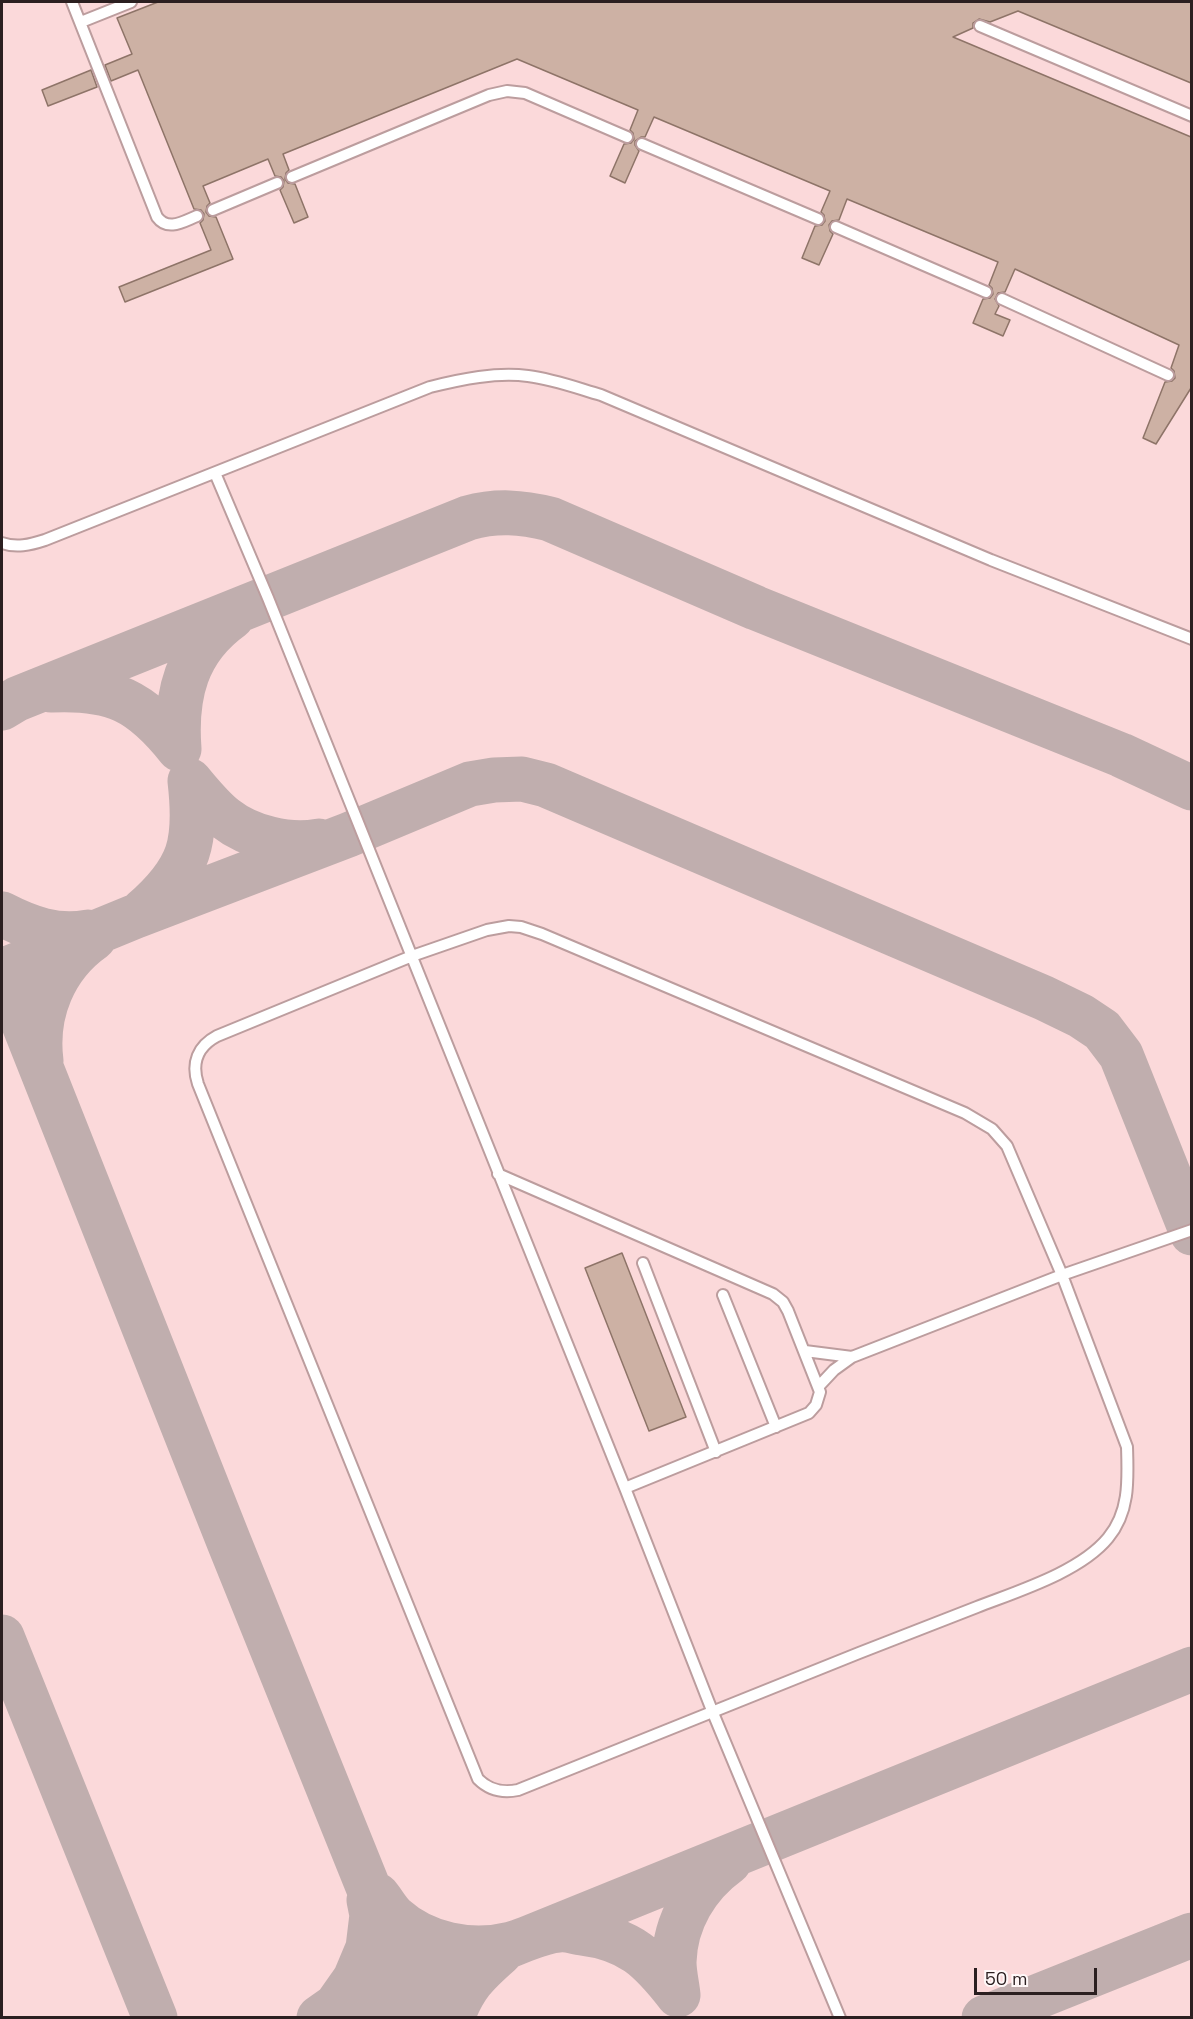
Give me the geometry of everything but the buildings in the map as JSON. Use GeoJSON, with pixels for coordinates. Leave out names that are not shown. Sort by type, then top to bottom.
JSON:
{"type":"FeatureCollection","features":[{"type":"Feature","properties":{"kind":"lane"},"geometry":{"type":"LineString","coordinates":[[72,2],[157,217],[169,226],[197,216]]}},
{"type":"Feature","properties":{"kind":"lane"},"geometry":{"type":"LineString","coordinates":[[81,22],[131,2]]}},
{"type":"Feature","properties":{"kind":"lane"},"geometry":{"type":"LineString","coordinates":[[980,26],[1191,117]]}},
{"type":"Feature","properties":{"kind":"lane"},"geometry":{"type":"LineString","coordinates":[[292,177],[489,95],[507,91],[532,95],[627,137]]}},
{"type":"Feature","properties":{"kind":"lane"},"geometry":{"type":"LineString","coordinates":[[642,144],[818,219]]}},
{"type":"Feature","properties":{"kind":"lane"},"geometry":{"type":"LineString","coordinates":[[213,210],[278,183]]}},
{"type":"Feature","properties":{"kind":"lane"},"geometry":{"type":"LineString","coordinates":[[836,227],[986,292]]}},
{"type":"Feature","properties":{"kind":"lane"},"geometry":{"type":"LineString","coordinates":[[1002,299],[1168,375]]}},
{"type":"Feature","properties":{"kind":"lane"},"geometry":{"type":"LineString","coordinates":[[2,543],[17,546],[31,545],[45,540],[430,387],[470,378],[501,375],[526,376],[602,394],[991,560],[1191,639]]}},
{"type":"Feature","properties":{"kind":"lane"},"geometry":{"type":"LineString","coordinates":[[215,473],[268,598],[412,956],[713,1713],[840,2018]]}},
{"type":"Feature","properties":{"kind":"lane"},"geometry":{"type":"LineString","coordinates":[[498,927],[521,927],[532,930],[965,1113],[992,1129],[1007,1146],[1062,1275],[1127,1447],[1127,1497],[1121,1518],[1109,1538],[1088,1557],[1039,1583],[820,1668],[518,1790],[510,1792],[495,1790],[478,1779],[195,1075],[197,1056],[209,1040],[281,1008],[412,956],[498,927]]}},
{"type":"Feature","properties":{"kind":"lane"},"geometry":{"type":"LineString","coordinates":[[498,1173],[773,1294],[783,1302],[805,1351],[819,1386],[820,1397],[809,1413],[625,1488]]}},
{"type":"Feature","properties":{"kind":"lane"},"geometry":{"type":"LineString","coordinates":[[819,1386],[834,1370],[852,1357],[1062,1275],[1191,1230]]}},
{"type":"Feature","properties":{"kind":"lane"},"geometry":{"type":"LineString","coordinates":[[643,1263],[716,1452]]}},
{"type":"Feature","properties":{"kind":"lane"},"geometry":{"type":"LineString","coordinates":[[723,1295],[776,1427]]}},
{"type":"Feature","properties":{"kind":"lane"},"geometry":{"type":"LineString","coordinates":[[805,1351],[852,1357]]}},
{"type":"Feature","properties":{"kind":"shaded area"},"geometry":{"type":"Polygon","coordinates":[[[2,2],[1191,2],[1191,2017],[2,2018],[2,2]]]}},
{"type":"Feature","properties":{"kind":"taxiway"},"geometry":{"type":"LineString","coordinates":[[2,708],[17,699],[468,518],[499,513],[519,513],[550,519],[756,608],[1121,755],[1192,788]]}},
{"type":"Feature","properties":{"kind":"taxiway"},"geometry":{"type":"LineString","coordinates":[[179,749],[179,710],[187,675],[204,644],[232,617]]}},
{"type":"Feature","properties":{"kind":"taxiway"},"geometry":{"type":"LineString","coordinates":[[51,690],[92,691],[124,700],[152,719],[179,749]]}},
{"type":"Feature","properties":{"kind":"taxiway"},"geometry":{"type":"LineString","coordinates":[[2,971],[136,916],[348,835],[470,784],[522,779],[546,785],[1044,998],[1081,1016],[1102,1030],[1121,1055],[1192,1233]]}},
{"type":"Feature","properties":{"kind":"taxiway"},"geometry":{"type":"LineString","coordinates":[[143,911],[172,882],[187,853],[192,821],[190,781],[220,814],[235,825],[270,839],[295,843],[319,841]]}},
{"type":"Feature","properties":{"kind":"taxiway"},"geometry":{"type":"LineString","coordinates":[[2,914],[22,924],[54,933],[88,932]]}},
{"type":"Feature","properties":{"kind":"taxiway"},"geometry":{"type":"LineString","coordinates":[[41,1061],[41,1025],[50,992],[68,962],[94,938]]}},
{"type":"Feature","properties":{"kind":"taxiway"},"geometry":{"type":"LineString","coordinates":[[2,969],[421,2018]]}},
{"type":"Feature","properties":{"kind":"taxiway"},"geometry":{"type":"LineString","coordinates":[[2,1637],[155,2018]]}},
{"type":"Feature","properties":{"kind":"taxiway"},"geometry":{"type":"LineString","coordinates":[[331,2018],[1192,1669]]}},
{"type":"Feature","properties":{"kind":"taxiway"},"geometry":{"type":"LineString","coordinates":[[678,1995],[674,1962],[675,1947],[683,1918],[707,1882],[729,1862]]}},
{"type":"Feature","properties":{"kind":"taxiway"},"geometry":{"type":"LineString","coordinates":[[377,1895],[392,1915],[406,1927],[449,1945],[496,1947],[547,1932],[562,1930],[613,1940],[648,1961],[678,1995]]}},
{"type":"Feature","properties":{"kind":"taxiway"},"geometry":{"type":"LineString","coordinates":[[319,2018],[336,2006],[355,1979],[368,1948],[372,1915],[369,1900]]}},
{"type":"Feature","properties":{"kind":"taxiway"},"geometry":{"type":"LineString","coordinates":[[984,2018],[1192,1935]]}},
{"type":"Feature","properties":{"kind":"taxiway"},"geometry":{"type":"LineString","coordinates":[[452,2018],[461,1997],[471,1982],[500,1953]]}}]}
